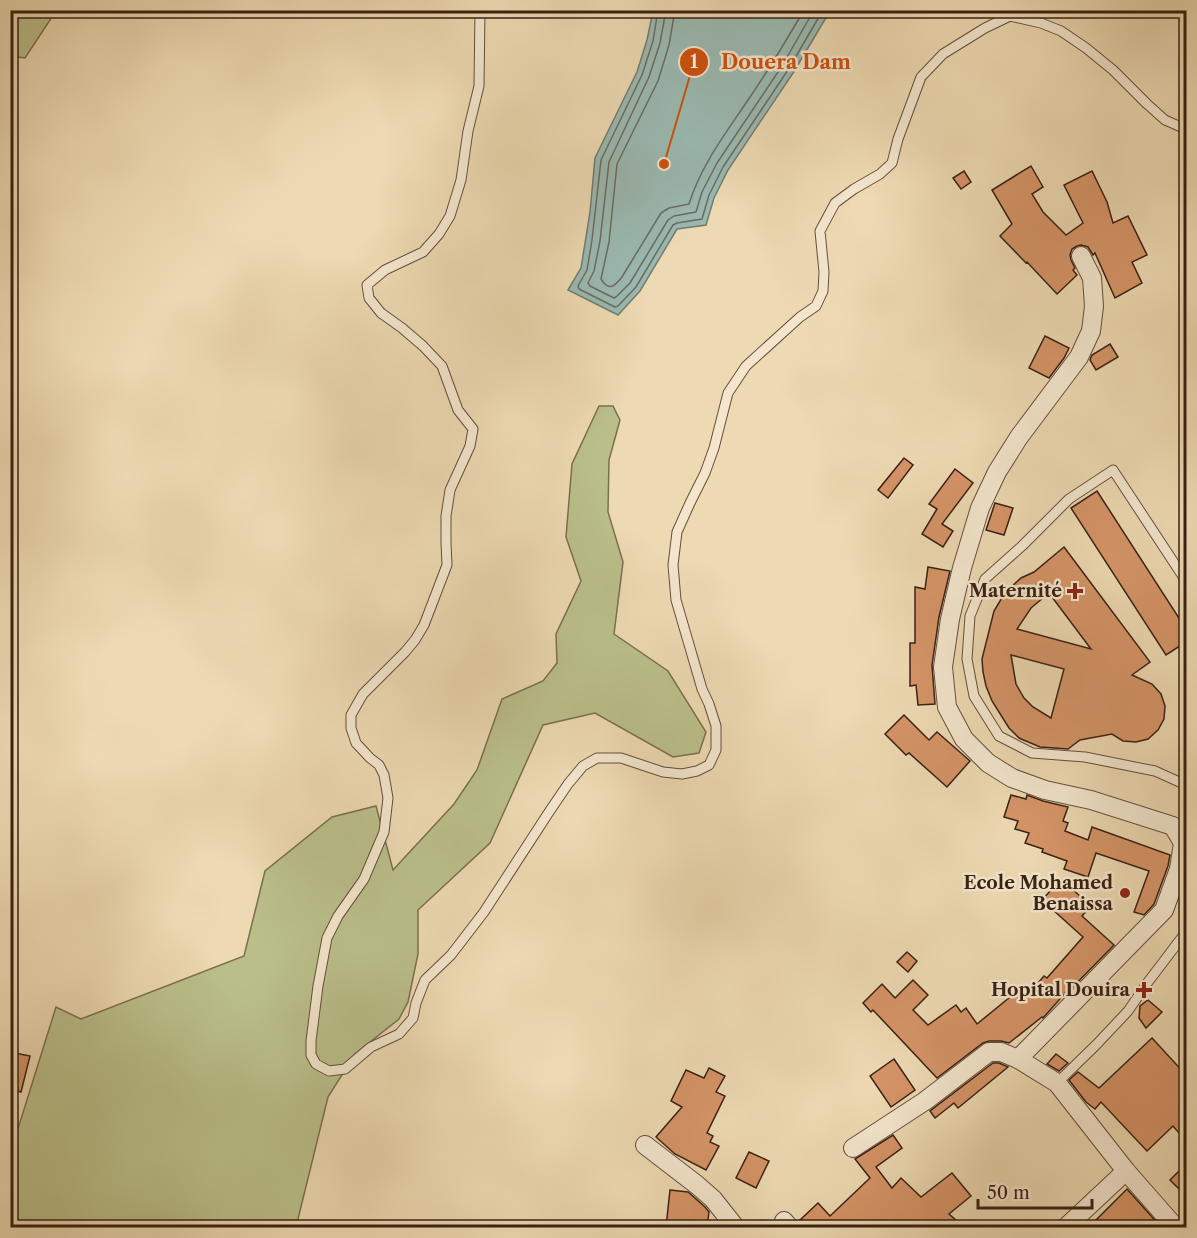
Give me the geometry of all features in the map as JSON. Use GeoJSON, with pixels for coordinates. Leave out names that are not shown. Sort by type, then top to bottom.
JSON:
{"type":"FeatureCollection","features":[{"type":"Feature","properties":{"kind":"street"},"geometry":{"type":"LineString","coordinates":[[1018,1059],[1164,910],[1179,869],[1184,843],[1173,826],[1091,800],[1045,790],[1012,778],[988,763],[964,739],[947,707],[943,667],[950,619],[980,508],[997,472],[1079,357],[1091,331],[1094,306],[1092,278],[1081,256]]}},
{"type":"Feature","properties":{"kind":"street"},"geometry":{"type":"LineString","coordinates":[[853,1148],[925,1101],[989,1052],[1001,1052],[1018,1059],[1057,1083],[1126,1171],[1179,1223]]}},
{"type":"Feature","properties":{"kind":"street"},"geometry":{"type":"LineString","coordinates":[[645,1145],[713,1199],[736,1227]]}},
{"type":"Feature","properties":{"kind":"street"},"geometry":{"type":"LineString","coordinates":[[1065,1227],[1126,1171]]}},
{"type":"Feature","properties":{"kind":"lane"},"geometry":{"type":"LineString","coordinates":[[480,10],[479,86],[468,131],[461,180],[450,216],[439,234],[423,252],[385,270],[368,285],[369,298],[381,314],[402,328],[442,366],[458,410],[473,429],[470,446],[450,490],[446,516],[447,565],[427,616],[415,640],[363,694],[351,715],[351,728],[356,743],[379,765],[384,775],[388,798],[384,832],[364,879],[338,916],[327,938],[318,986],[311,1055],[315,1064],[329,1071],[345,1069],[371,1047],[399,1034],[413,1018],[425,980],[451,955],[484,912],[549,812],[583,766],[597,758],[621,758],[663,772],[682,774],[697,771],[709,765],[716,750],[716,726],[702,688],[676,600],[673,565],[677,532],[705,473],[728,393],[746,366],[800,316],[816,306],[823,291],[824,272],[820,231],[835,203],[880,174],[892,163],[898,139],[921,77],[943,54],[985,28],[1010,16],[1041,22],[1061,31],[1113,70],[1165,120],[1181,127],[1186,126]]}},
{"type":"Feature","properties":{"kind":"lane"},"geometry":{"type":"LineString","coordinates":[[1186,580],[1113,470],[1069,499],[985,579],[970,616],[967,659],[974,696],[999,736],[1032,753],[1084,758],[1155,771],[1186,785]]}},
{"type":"Feature","properties":{"kind":"lane"},"geometry":{"type":"LineString","coordinates":[[1057,1083],[1128,1011],[1186,932]]}},
{"type":"Feature","properties":{"kind":"green space"},"geometry":{"type":"Polygon","coordinates":[[[11,10],[56,11],[25,58],[11,56],[11,10]]]}},
{"type":"Feature","properties":{"kind":"green space"},"geometry":{"type":"Polygon","coordinates":[[[599,406],[613,406],[620,420],[609,460],[608,512],[623,562],[614,634],[668,671],[706,732],[699,753],[673,757],[595,713],[543,725],[490,843],[418,910],[418,954],[408,1002],[399,1019],[355,1054],[328,1097],[296,1227],[209,1228],[205,1223],[197,1228],[11,1228],[11,1151],[56,1007],[81,1019],[244,956],[265,871],[332,817],[376,806],[393,870],[454,804],[477,770],[502,699],[543,681],[557,663],[556,634],[581,581],[566,537],[572,464],[599,406]]]}},
{"type":"Feature","properties":{"kind":"water"},"geometry":{"type":"Polygon","coordinates":[[[653,11],[830,11],[793,73],[728,170],[714,198],[706,225],[677,229],[640,291],[618,315],[568,290],[581,268],[590,212],[595,158],[637,72],[653,11]]]}},
{"type":"Feature","properties":{"kind":"building"},"geometry":{"type":"Polygon","coordinates":[[[1031,166],[1043,187],[1032,194],[1043,212],[1066,235],[1083,223],[1064,185],[1092,171],[1107,202],[1113,223],[1128,216],[1147,255],[1132,262],[1142,283],[1115,298],[1095,253],[1093,255],[1088,247],[1081,245],[1072,249],[1070,255],[1075,268],[1073,270],[1077,275],[1057,294],[1000,236],[1012,224],[992,190],[1031,166]]]}},
{"type":"Feature","properties":{"kind":"building"},"geometry":{"type":"Polygon","coordinates":[[[964,171],[971,182],[961,189],[953,178],[964,171]]]}},
{"type":"Feature","properties":{"kind":"building"},"geometry":{"type":"Polygon","coordinates":[[[1045,336],[1069,348],[1049,378],[1029,368],[1045,336]]]}},
{"type":"Feature","properties":{"kind":"building"},"geometry":{"type":"Polygon","coordinates":[[[1110,344],[1118,357],[1096,370],[1090,360],[1092,355],[1110,344]]]}},
{"type":"Feature","properties":{"kind":"building"},"geometry":{"type":"Polygon","coordinates":[[[904,458],[913,465],[888,498],[878,490],[904,458]]]}},
{"type":"Feature","properties":{"kind":"building"},"geometry":{"type":"Polygon","coordinates":[[[955,469],[973,483],[942,524],[953,531],[943,547],[922,534],[937,509],[929,504],[955,469]]]}},
{"type":"Feature","properties":{"kind":"building"},"geometry":{"type":"Polygon","coordinates":[[[1097,491],[1186,629],[1186,642],[1166,655],[1071,508],[1097,491]]]}},
{"type":"Feature","properties":{"kind":"building"},"geometry":{"type":"Polygon","coordinates":[[[995,503],[1013,508],[1004,535],[986,530],[995,503]]]}},
{"type":"Feature","properties":{"kind":"building"},"geometry":{"type":"Polygon","coordinates":[[[1064,547],[1150,662],[1132,675],[1152,684],[1161,694],[1165,706],[1164,719],[1158,730],[1148,739],[1136,742],[1123,741],[1112,734],[1080,740],[1068,749],[1040,747],[1019,738],[1009,728],[992,701],[986,686],[982,659],[994,611],[1012,586],[1021,578],[1034,572],[1064,547]],[[1049,593],[1031,608],[1017,629],[1091,649],[1049,593]],[[1011,655],[1016,684],[1024,698],[1033,707],[1051,718],[1064,669],[1011,655]]]}},
{"type":"Feature","properties":{"kind":"building"},"geometry":{"type":"Polygon","coordinates":[[[928,567],[950,571],[939,617],[932,665],[935,704],[918,705],[916,685],[910,686],[910,643],[915,643],[915,587],[925,589],[928,567]]]}},
{"type":"Feature","properties":{"kind":"building"},"geometry":{"type":"Polygon","coordinates":[[[904,715],[929,740],[937,732],[970,761],[947,787],[909,753],[906,755],[885,734],[904,715]]]}},
{"type":"Feature","properties":{"kind":"building"},"geometry":{"type":"Polygon","coordinates":[[[1011,795],[1026,799],[1027,795],[1068,807],[1063,821],[1068,823],[1065,831],[1088,840],[1092,827],[1170,855],[1154,904],[1144,915],[1134,912],[1149,871],[1096,853],[1088,877],[1064,869],[1067,861],[1025,843],[1029,833],[1015,829],[1018,821],[1004,817],[1011,795]]]}},
{"type":"Feature","properties":{"kind":"building"},"geometry":{"type":"Polygon","coordinates":[[[1061,879],[1091,906],[1082,916],[1114,945],[1043,1018],[1009,1043],[989,1041],[983,1043],[937,1078],[873,1010],[871,1012],[863,1003],[882,984],[895,998],[913,980],[928,995],[913,1010],[928,1025],[956,1005],[961,1012],[966,1008],[977,1024],[1015,993],[1022,1002],[1044,976],[1047,978],[1083,937],[1042,900],[1061,879]]]}},
{"type":"Feature","properties":{"kind":"building"},"geometry":{"type":"Polygon","coordinates":[[[907,952],[917,961],[908,972],[897,962],[907,952]]]}},
{"type":"Feature","properties":{"kind":"building"},"geometry":{"type":"Polygon","coordinates":[[[1148,1000],[1162,1012],[1146,1028],[1139,1018],[1140,1006],[1148,1000]]]}},
{"type":"Feature","properties":{"kind":"building"},"geometry":{"type":"Polygon","coordinates":[[[1152,1038],[1186,1075],[1186,1141],[1173,1126],[1147,1151],[1101,1102],[1095,1109],[1086,1102],[1069,1080],[1078,1072],[1099,1088],[1152,1038]]]}},
{"type":"Feature","properties":{"kind":"building"},"geometry":{"type":"Polygon","coordinates":[[[10,1052],[30,1056],[21,1092],[10,1089],[10,1052]]]}},
{"type":"Feature","properties":{"kind":"building"},"geometry":{"type":"Polygon","coordinates":[[[1056,1054],[1068,1063],[1059,1071],[1047,1064],[1056,1054]]]}},
{"type":"Feature","properties":{"kind":"building"},"geometry":{"type":"Polygon","coordinates":[[[894,1059],[915,1090],[891,1107],[870,1076],[894,1059]]]}},
{"type":"Feature","properties":{"kind":"building"},"geometry":{"type":"Polygon","coordinates":[[[993,1063],[1008,1067],[958,1108],[954,1103],[935,1118],[930,1111],[993,1063]]]}},
{"type":"Feature","properties":{"kind":"building"},"geometry":{"type":"Polygon","coordinates":[[[709,1068],[725,1076],[716,1092],[725,1096],[707,1133],[713,1136],[710,1142],[719,1146],[706,1170],[675,1154],[656,1137],[682,1107],[671,1101],[686,1070],[704,1078],[709,1068]]]}},
{"type":"Feature","properties":{"kind":"building"},"geometry":{"type":"Polygon","coordinates":[[[893,1135],[902,1148],[876,1167],[892,1188],[901,1178],[921,1197],[952,1173],[971,1196],[949,1214],[964,1227],[801,1227],[799,1221],[818,1203],[830,1216],[870,1178],[855,1159],[893,1135]]]}},
{"type":"Feature","properties":{"kind":"building"},"geometry":{"type":"Polygon","coordinates":[[[749,1152],[769,1161],[756,1188],[736,1178],[749,1152]]]}},
{"type":"Feature","properties":{"kind":"building"},"geometry":{"type":"Polygon","coordinates":[[[1186,1164],[1186,1182],[1179,1189],[1170,1180],[1186,1164]]]}},
{"type":"Feature","properties":{"kind":"building"},"geometry":{"type":"Polygon","coordinates":[[[1127,1189],[1161,1227],[1089,1227],[1127,1189]]]}},
{"type":"Feature","properties":{"kind":"building"},"geometry":{"type":"Polygon","coordinates":[[[670,1190],[688,1192],[705,1207],[709,1212],[707,1227],[666,1227],[670,1190]]]}},
{"type":"Feature","properties":{"kind":"place","name":"Douera Dam"},"geometry":{"type":"Point","coordinates":[664,164]}},
{"type":"Feature","properties":{"kind":"place","name":"Maternité"},"geometry":{"type":"Point","coordinates":[1075,591]}},
{"type":"Feature","properties":{"kind":"place","name":"Ecole Mohamed Benaissa"},"geometry":{"type":"Point","coordinates":[1125,893]}},
{"type":"Feature","properties":{"kind":"place","name":"Hopital Douira"},"geometry":{"type":"Point","coordinates":[1144,990]}}]}
